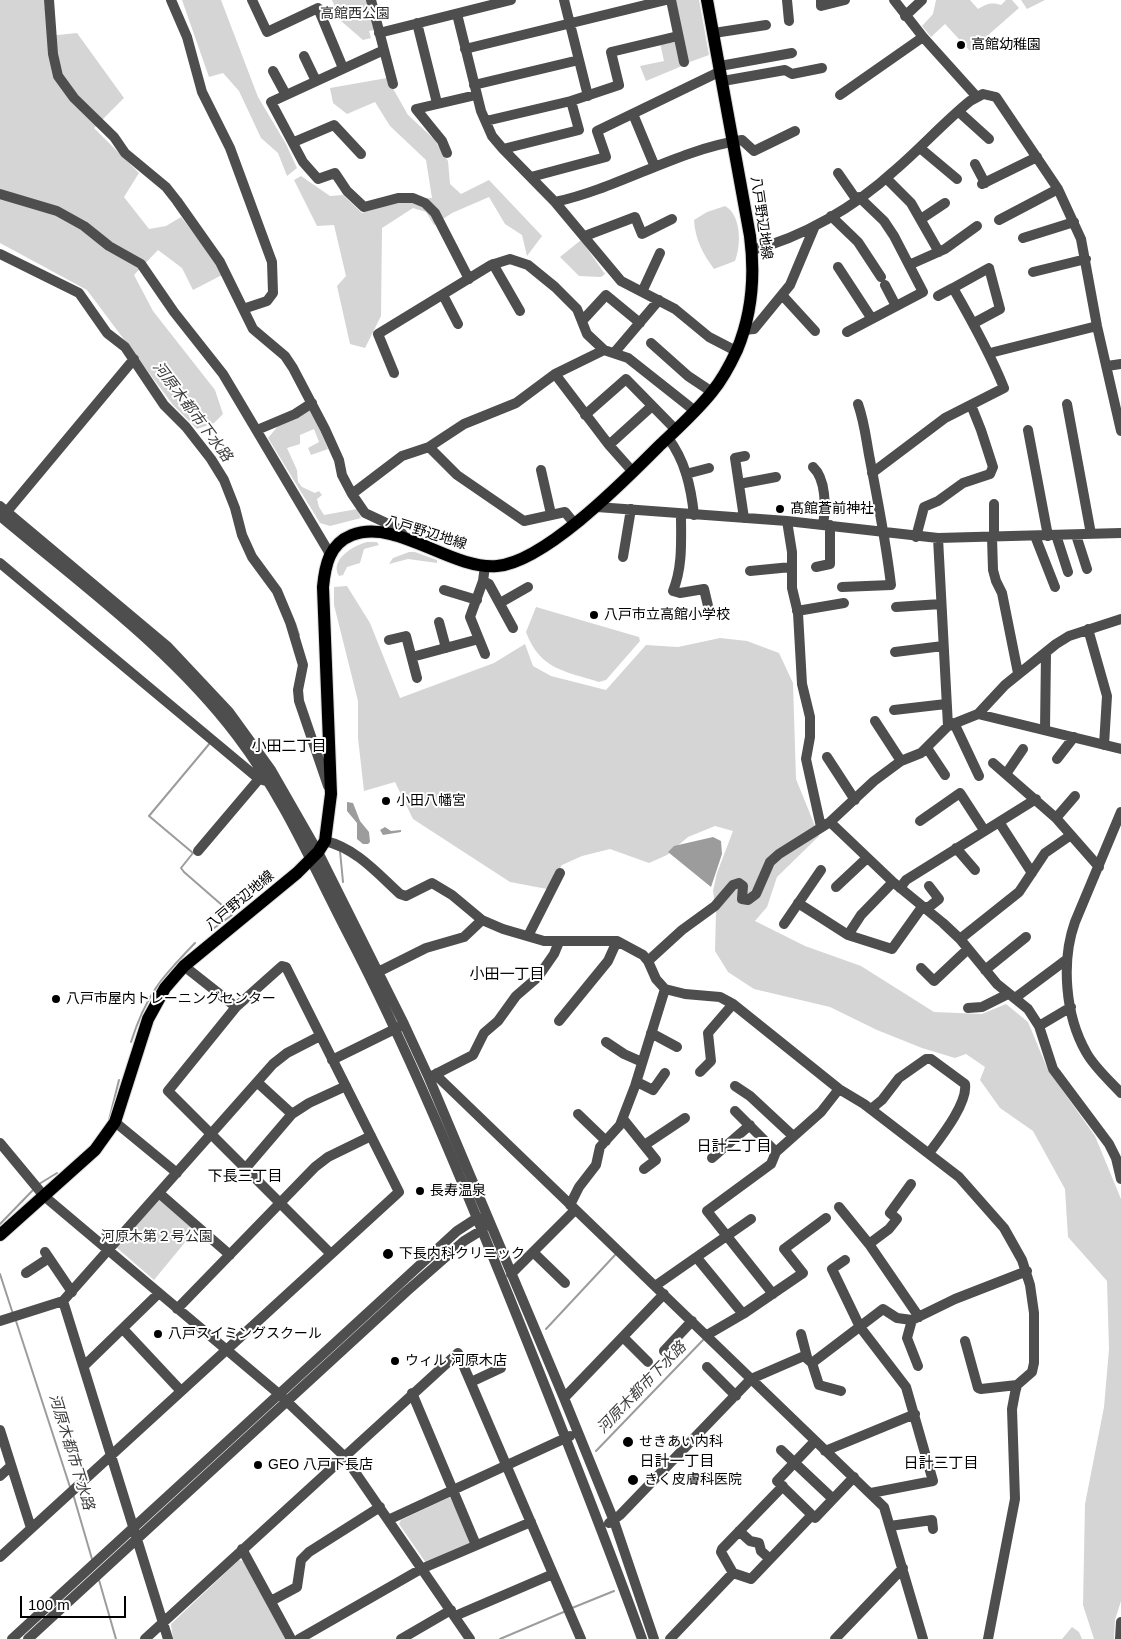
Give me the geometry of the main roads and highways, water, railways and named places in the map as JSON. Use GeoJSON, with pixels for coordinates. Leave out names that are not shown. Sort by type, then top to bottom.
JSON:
{"type":"FeatureCollection","features":[{"type":"Feature","properties":{"kind":"main road","name":"八戸野辺地線"},"geometry":{"type":"LineString","coordinates":[[0,1235],[95,1150],[115,1122],[148,1019],[165,988],[184,966],[314,856],[325,841],[331,794],[323,587],[325,566],[330,554],[338,543],[351,535],[366,532],[406,540],[485,566],[500,566],[521,559],[597,506],[633,472],[712,392],[736,351],[744,330],[750,301],[752,250],[708,0]]}},
{"type":"Feature","properties":{"kind":"waterway","name":"河原木都市下水路"},"geometry":{"type":"LineString","coordinates":[[295,623],[299,635]]}},
{"type":"Feature","properties":{"kind":"waterway"},"geometry":{"type":"LineString","coordinates":[[210,743],[149,816],[193,853],[181,868],[231,913],[232,915],[210,931]]}},
{"type":"Feature","properties":{"kind":"waterway","name":"河原木都市下水路"},"geometry":{"type":"LineString","coordinates":[[340,851],[343,882]]}},
{"type":"Feature","properties":{"kind":"waterway"},"geometry":{"type":"LineString","coordinates":[[131,1042],[149,999],[156,988],[195,943]]}},
{"type":"Feature","properties":{"kind":"waterway"},"geometry":{"type":"LineString","coordinates":[[109,1120],[119,1080]]}},
{"type":"Feature","properties":{"kind":"waterway"},"geometry":{"type":"LineString","coordinates":[[39,1184],[57,1173]]}},
{"type":"Feature","properties":{"kind":"waterway"},"geometry":{"type":"LineString","coordinates":[[0,1224],[34,1189]]}},
{"type":"Feature","properties":{"kind":"waterway","name":"河原木都市下水路"},"geometry":{"type":"LineString","coordinates":[[546,1329],[615,1255]]}},
{"type":"Feature","properties":{"kind":"waterway","name":"河原木都市下水路"},"geometry":{"type":"LineString","coordinates":[[0,1274],[13,1314]]}},
{"type":"Feature","properties":{"kind":"waterway","name":"河原木都市下水路"},"geometry":{"type":"LineString","coordinates":[[16,1321],[70,1487]]}},
{"type":"Feature","properties":{"kind":"waterway","name":"河原木都市下水路"},"geometry":{"type":"LineString","coordinates":[[596,1451],[703,1340]]}},
{"type":"Feature","properties":{"kind":"waterway","name":"河原木都市下水路"},"geometry":{"type":"LineString","coordinates":[[73,1494],[92,1559]]}},
{"type":"Feature","properties":{"kind":"waterway","name":"河原木都市下水路"},"geometry":{"type":"LineString","coordinates":[[99,1580],[116,1639]]}},
{"type":"Feature","properties":{"kind":"waterway","name":"河原木都市下水路"},"geometry":{"type":"LineString","coordinates":[[572,1608],[614,1591]]}},
{"type":"Feature","properties":{"kind":"waterway","name":"河原木都市下水路"},"geometry":{"type":"LineString","coordinates":[[500,1639],[566,1611]]}},
{"type":"Feature","properties":{"kind":"place","name":"高館幼稚園"},"geometry":{"type":"Point","coordinates":[961,45]}},
{"type":"Feature","properties":{"kind":"place","name":"髙館蒼前神社"},"geometry":{"type":"Point","coordinates":[780,509]}},
{"type":"Feature","properties":{"kind":"place","name":"八戸市立高館小学校"},"geometry":{"type":"Point","coordinates":[594,615]}},
{"type":"Feature","properties":{"kind":"place","name":"小田八幡宮"},"geometry":{"type":"Point","coordinates":[386,801]}},
{"type":"Feature","properties":{"kind":"place","name":"八戸市屋内トレーニングセンター"},"geometry":{"type":"Point","coordinates":[56,999]}},
{"type":"Feature","properties":{"kind":"place","name":"長寿温泉"},"geometry":{"type":"Point","coordinates":[420,1191]}},
{"type":"Feature","properties":{"kind":"place","name":"下長内科クリニック"},"geometry":{"type":"Point","coordinates":[388,1254]}},
{"type":"Feature","properties":{"kind":"place","name":"八戸スイミングスクール"},"geometry":{"type":"Point","coordinates":[158,1334]}},
{"type":"Feature","properties":{"kind":"place","name":"ウィル 河原木店"},"geometry":{"type":"Point","coordinates":[395,1361]}},
{"type":"Feature","properties":{"kind":"place","name":"せきあい内科"},"geometry":{"type":"Point","coordinates":[628,1442]}},
{"type":"Feature","properties":{"kind":"place","name":"GEO 八戸下長店"},"geometry":{"type":"Point","coordinates":[258,1465]}},
{"type":"Feature","properties":{"kind":"place","name":"きく皮膚科医院"},"geometry":{"type":"Point","coordinates":[633,1480]}},
{"type":"Feature","properties":{"kind":"district","name":"小田二丁目"},"geometry":{"type":"Point","coordinates":[289,747]}},
{"type":"Feature","properties":{"kind":"district","name":"小田一丁目"},"geometry":{"type":"Point","coordinates":[507,975]}},
{"type":"Feature","properties":{"kind":"district","name":"日計二丁目"},"geometry":{"type":"Point","coordinates":[734,1147]}},
{"type":"Feature","properties":{"kind":"district","name":"下長三丁目"},"geometry":{"type":"Point","coordinates":[245,1177]}},
{"type":"Feature","properties":{"kind":"district","name":"日計一丁目"},"geometry":{"type":"Point","coordinates":[677,1462]}},
{"type":"Feature","properties":{"kind":"district","name":"日計三丁目"},"geometry":{"type":"Point","coordinates":[941,1464]}},
{"type":"Feature","properties":{"kind":"park label","name":"高館西公園"},"geometry":{"type":"Point","coordinates":[355,14]}},
{"type":"Feature","properties":{"kind":"park label","name":"河原木第２号公園"},"geometry":{"type":"Point","coordinates":[157,1237]}}]}
